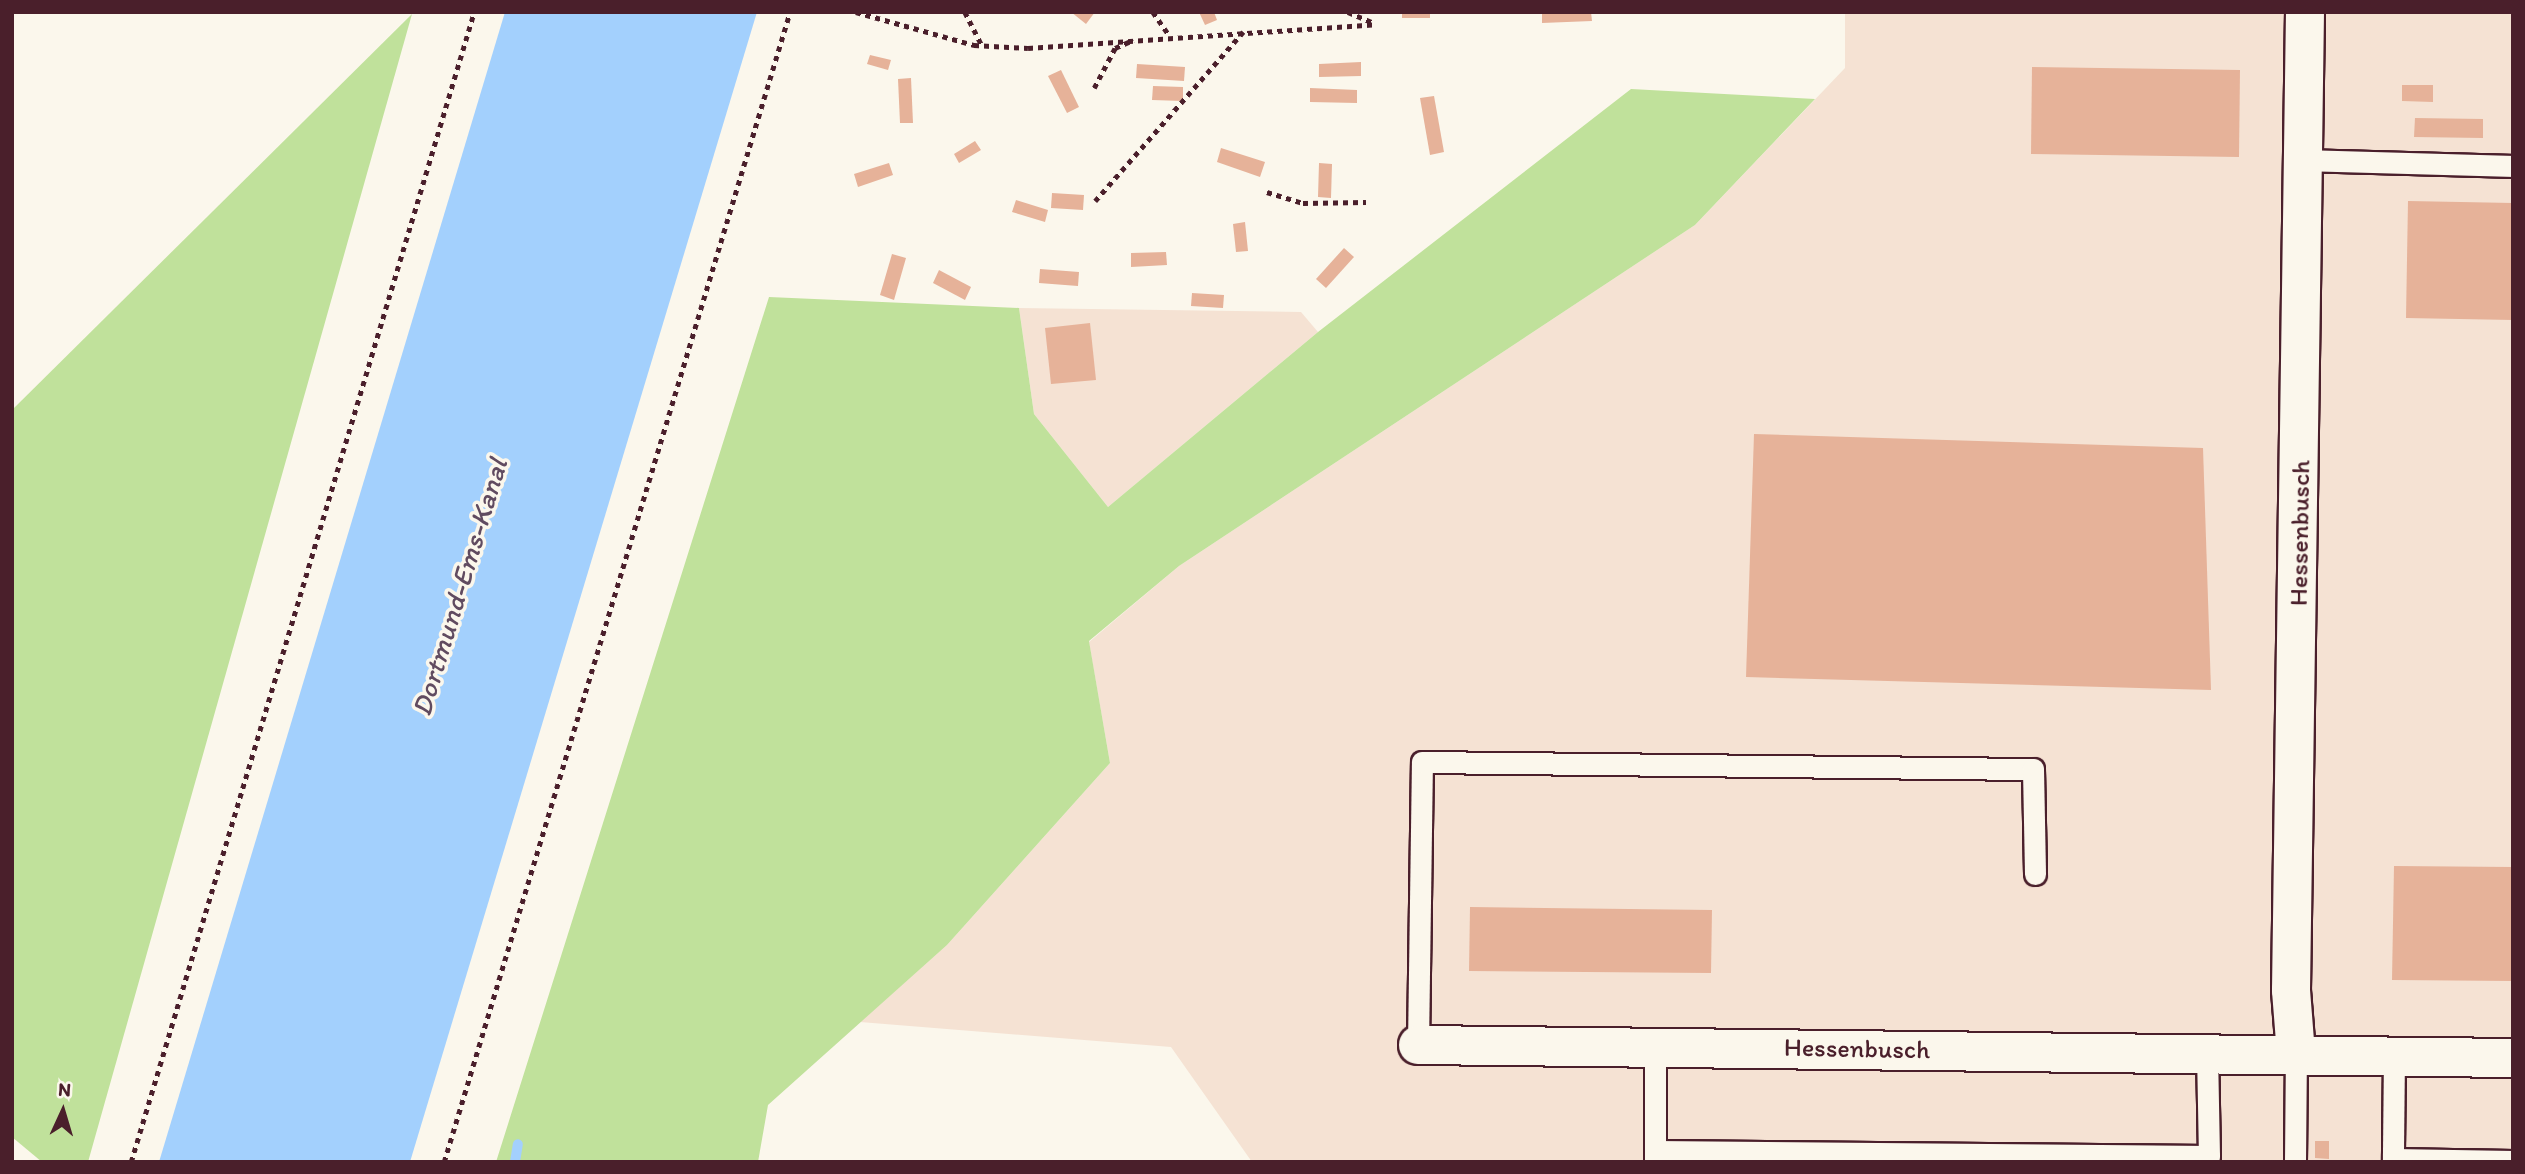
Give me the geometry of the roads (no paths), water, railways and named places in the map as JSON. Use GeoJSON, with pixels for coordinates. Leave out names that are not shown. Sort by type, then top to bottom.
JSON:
{"type":"FeatureCollection","features":[{"type":"Feature","properties":{"kind":"street","name":"Hessenbusch"},"geometry":{"type":"LineString","coordinates":[[2296,1054],[2291,990],[2305,12]]}},
{"type":"Feature","properties":{"kind":"street","name":"Hessenbusch"},"geometry":{"type":"LineString","coordinates":[[1418,1045],[2513,1058]]}},
{"type":"Feature","properties":{"kind":"lane"},"geometry":{"type":"LineString","coordinates":[[2303,160],[2513,166]]}},
{"type":"Feature","properties":{"kind":"lane"},"geometry":{"type":"LineString","coordinates":[[1418,1045],[1422,762],[2033,769],[2035,874]]}},
{"type":"Feature","properties":{"kind":"lane"},"geometry":{"type":"LineString","coordinates":[[1655,1047],[1655,1157],[2209,1156],[2207,1053]]}},
{"type":"Feature","properties":{"kind":"lane"},"geometry":{"type":"LineString","coordinates":[[2295,1162],[2296,1054]]}},
{"type":"Feature","properties":{"kind":"lane"},"geometry":{"type":"LineString","coordinates":[[2394,1055],[2393,1159],[2513,1161]]}},
{"type":"Feature","properties":{"kind":"water","name":"Dortmund-Ems-Kanal"},"geometry":{"type":"Polygon","coordinates":[[[505,12],[757,12],[410,1162],[159,1162],[505,12]]]}},
{"type":"Feature","properties":{"kind":"waterway"},"geometry":{"type":"LineString","coordinates":[[515,1162],[518,1144]]}}]}
